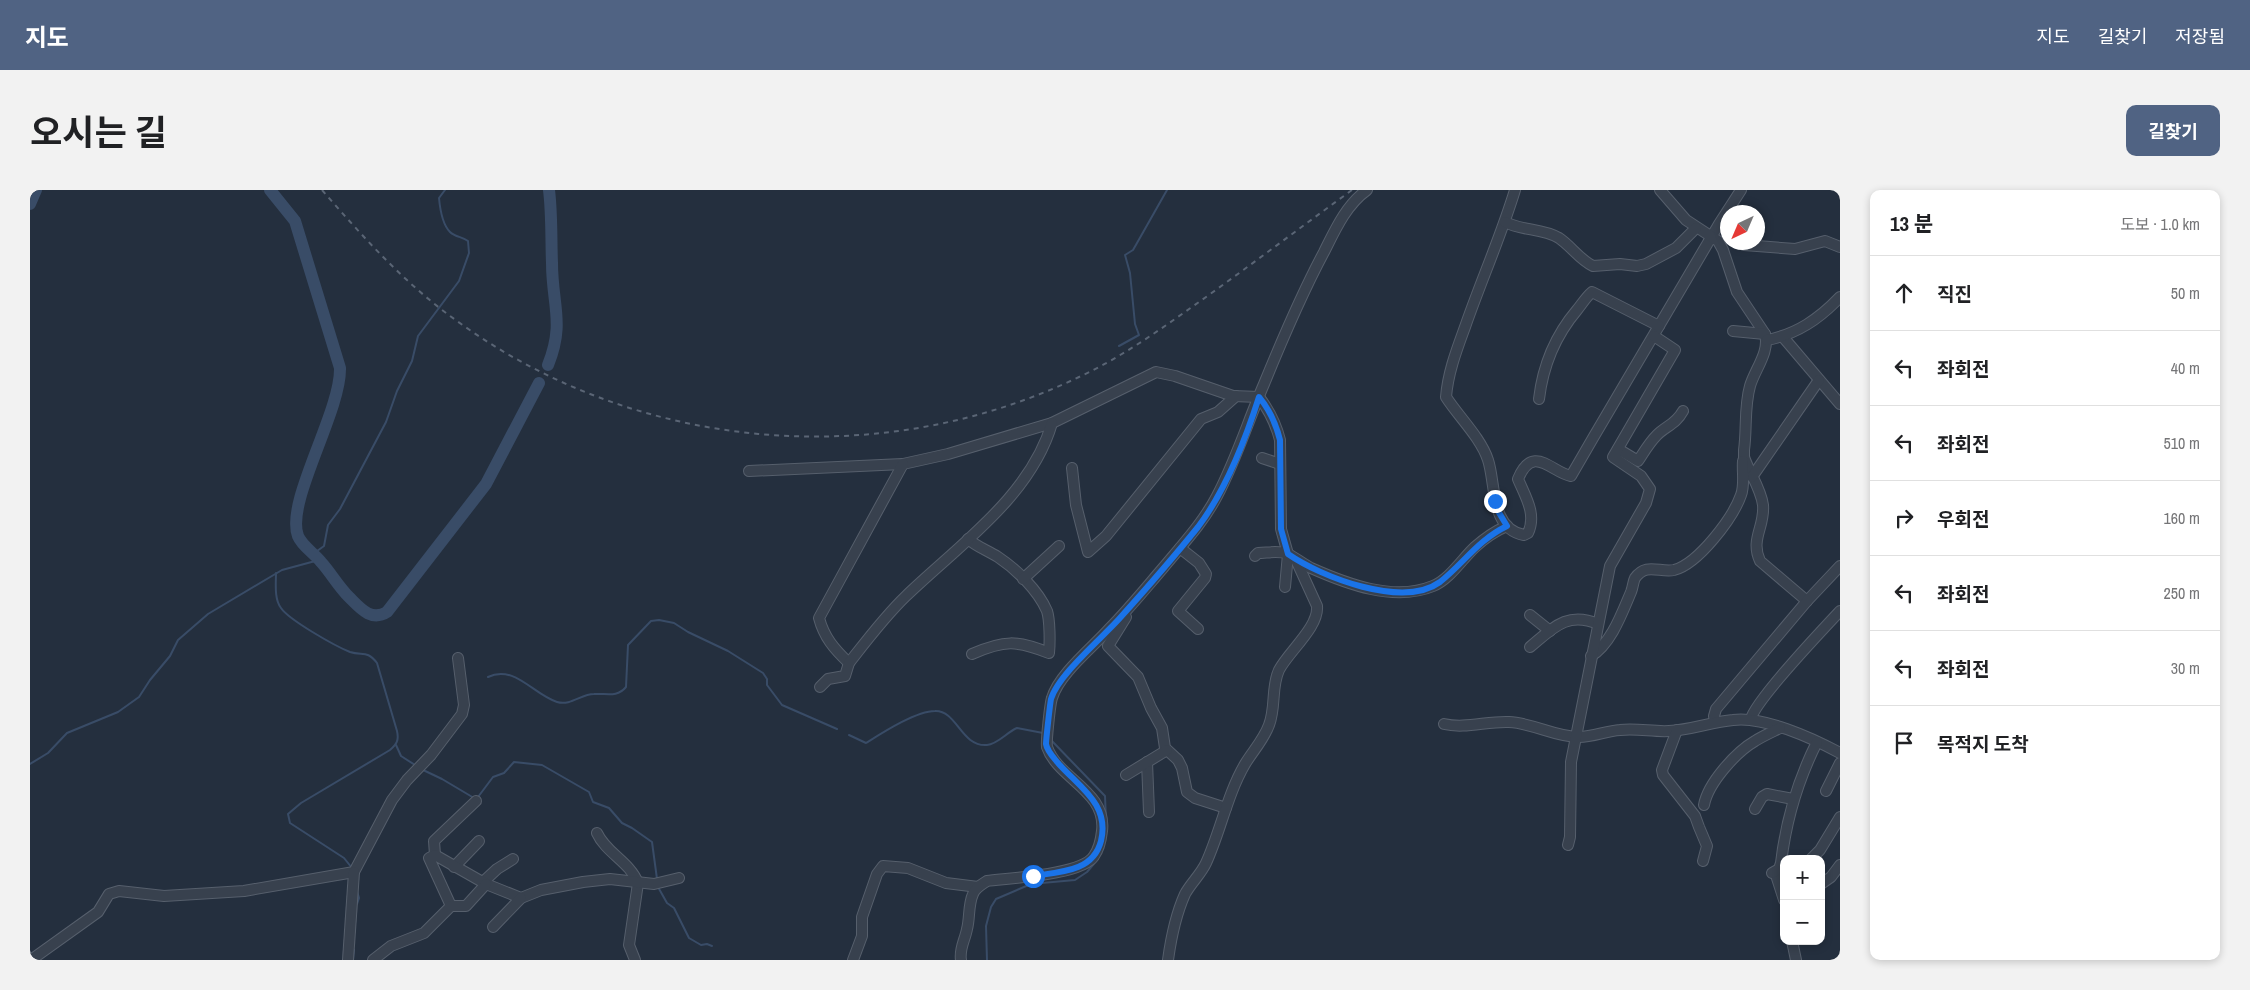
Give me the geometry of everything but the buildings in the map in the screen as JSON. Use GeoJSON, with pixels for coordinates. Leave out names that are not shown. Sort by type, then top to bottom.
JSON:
{"type":"FeatureCollection","features":[{"type":"Feature","properties":{"kind":"street"},"geometry":{"type":"LineString","coordinates":[[1515,190],[1505,222],[1455,354],[1446,396],[1488,460],[1497,506],[1507,526],[1524,535],[1528,533],[1532,521],[1530,508],[1518,479],[1520,474],[1530,463],[1539,461],[1550,464],[1565,475],[1571,476],[1573,474],[1720,224]]}},
{"type":"Feature","properties":{"kind":"street"},"geometry":{"type":"LineString","coordinates":[[1591,656],[1597,653],[1606,642],[1632,590],[1634,578],[1639,573],[1653,568],[1676,570],[1687,564],[1724,528],[1742,493],[1746,410],[1750,386],[1764,352],[1766,337],[1737,292],[1723,250],[1718,241],[1686,220],[1660,190]]}},
{"type":"Feature","properties":{"kind":"street"},"geometry":{"type":"LineString","coordinates":[[1732,205],[1741,190]]}},
{"type":"Feature","properties":{"kind":"street"},"geometry":{"type":"LineString","coordinates":[[961,960],[961,948],[967,929],[970,904],[973,893],[978,886],[987,881],[1054,873],[1078,868],[1086,864],[1099,848],[1103,826],[1096,803],[1087,791],[1070,777],[1051,755],[1046,745],[1051,698],[1059,682],[1131,605],[1199,525],[1216,498],[1309,279],[1341,220],[1364,191]]}},
{"type":"Feature","properties":{"kind":"street"},"geometry":{"type":"LineString","coordinates":[[1505,222],[1521,229],[1538,230],[1559,238],[1594,266],[1620,264],[1637,266],[1646,264],[1676,248],[1696,228]]}},
{"type":"Feature","properties":{"kind":"street"},"geometry":{"type":"LineString","coordinates":[[1765,247],[1795,249],[1825,241],[1840,247]]}},
{"type":"Feature","properties":{"kind":"street"},"geometry":{"type":"LineString","coordinates":[[1539,399],[1541,382],[1553,345],[1565,324],[1592,292],[1659,326]]}},
{"type":"Feature","properties":{"kind":"street"},"geometry":{"type":"LineString","coordinates":[[1733,331],[1766,337],[1783,337],[1795,333],[1812,322],[1840,297]]}},
{"type":"Feature","properties":{"kind":"street"},"geometry":{"type":"LineString","coordinates":[[1568,845],[1570,837],[1571,762],[1610,566],[1646,503],[1650,489],[1641,476],[1614,457],[1675,350],[1654,336]]}},
{"type":"Feature","properties":{"kind":"street"},"geometry":{"type":"LineString","coordinates":[[1783,337],[1840,404]]}},
{"type":"Feature","properties":{"kind":"street"},"geometry":{"type":"LineString","coordinates":[[749,471],[903,464],[948,454],[1052,423],[1156,372],[1236,396],[1259,397],[1268,408],[1280,440],[1281,529],[1292,557],[1317,606],[1318,613],[1314,622],[1280,669],[1274,684],[1273,714],[1269,727],[1245,764],[1226,808],[1206,864],[1185,894],[1172,934],[1168,960]]}},
{"type":"Feature","properties":{"kind":"street"},"geometry":{"type":"LineString","coordinates":[[1752,477],[1819,380]]}},
{"type":"Feature","properties":{"kind":"street"},"geometry":{"type":"LineString","coordinates":[[1072,468],[1076,505],[1088,552],[1112,529],[1201,419],[1218,412],[1236,396]]}},
{"type":"Feature","properties":{"kind":"street"},"geometry":{"type":"LineString","coordinates":[[1618,449],[1638,461],[1650,442],[1658,434],[1675,423],[1682,411]]}},
{"type":"Feature","properties":{"kind":"street"},"geometry":{"type":"LineString","coordinates":[[820,687],[828,679],[845,676],[849,663],[904,598],[1000,507],[1019,485],[1038,457],[1047,440],[1052,423]]}},
{"type":"Feature","properties":{"kind":"street"},"geometry":{"type":"LineString","coordinates":[[1744,457],[1762,501],[1763,515],[1755,541],[1756,552],[1760,561],[1807,601]]}},
{"type":"Feature","properties":{"kind":"street"},"geometry":{"type":"LineString","coordinates":[[1262,458],[1280,464]]}},
{"type":"Feature","properties":{"kind":"street"},"geometry":{"type":"LineString","coordinates":[[849,663],[837,652],[823,633],[818,618],[903,464]]}},
{"type":"Feature","properties":{"kind":"street"},"geometry":{"type":"LineString","coordinates":[[1254,556],[1258,553],[1278,552],[1344,581],[1381,590],[1408,592],[1439,582],[1475,546],[1507,526]]}},
{"type":"Feature","properties":{"kind":"street"},"geometry":{"type":"LineString","coordinates":[[968,539],[997,556],[1024,579],[1047,612],[1050,626],[1049,653],[1025,643],[1013,642],[972,654]]}},
{"type":"Feature","properties":{"kind":"street"},"geometry":{"type":"LineString","coordinates":[[1024,579],[1060,546]]}},
{"type":"Feature","properties":{"kind":"street"},"geometry":{"type":"LineString","coordinates":[[1180,548],[1199,563],[1206,574],[1205,578],[1178,611],[1198,629]]}},
{"type":"Feature","properties":{"kind":"street"},"geometry":{"type":"LineString","coordinates":[[1286,588],[1292,557]]}},
{"type":"Feature","properties":{"kind":"street"},"geometry":{"type":"LineString","coordinates":[[1716,722],[1714,716],[1716,709],[1807,601],[1840,566]]}},
{"type":"Feature","properties":{"kind":"street"},"geometry":{"type":"LineString","coordinates":[[1131,605],[1125,622],[1108,646],[1138,677],[1162,728],[1167,750],[1178,760],[1187,792],[1195,798],[1226,808]]}},
{"type":"Feature","properties":{"kind":"street"},"geometry":{"type":"LineString","coordinates":[[1751,719],[1754,710],[1770,690],[1840,611]]}},
{"type":"Feature","properties":{"kind":"street"},"geometry":{"type":"LineString","coordinates":[[1530,615],[1550,631]]}},
{"type":"Feature","properties":{"kind":"street"},"geometry":{"type":"LineString","coordinates":[[1530,647],[1550,631],[1577,618],[1586,619],[1598,624]]}},
{"type":"Feature","properties":{"kind":"street"},"geometry":{"type":"LineString","coordinates":[[348,960],[354,872],[392,800],[445,737],[464,710],[458,658]]}},
{"type":"Feature","properties":{"kind":"street"},"geometry":{"type":"LineString","coordinates":[[1444,724],[1454,726],[1499,722],[1519,723],[1575,737],[1620,730],[1677,730],[1716,722],[1751,719],[1817,742],[1840,753]]}},
{"type":"Feature","properties":{"kind":"street"},"geometry":{"type":"LineString","coordinates":[[1704,805],[1712,786],[1739,753],[1755,740],[1780,728]]}},
{"type":"Feature","properties":{"kind":"street"},"geometry":{"type":"LineString","coordinates":[[1677,730],[1662,770],[1697,822],[1707,846],[1703,860]]}},
{"type":"Feature","properties":{"kind":"street"},"geometry":{"type":"LineString","coordinates":[[1778,869],[1784,832],[1793,799],[1817,742]]}},
{"type":"Feature","properties":{"kind":"street"},"geometry":{"type":"LineString","coordinates":[[1126,775],[1167,750]]}},
{"type":"Feature","properties":{"kind":"street"},"geometry":{"type":"LineString","coordinates":[[1148,762],[1149,812]]}},
{"type":"Feature","properties":{"kind":"street"},"geometry":{"type":"LineString","coordinates":[[1826,791],[1840,763]]}},
{"type":"Feature","properties":{"kind":"street"},"geometry":{"type":"LineString","coordinates":[[1755,809],[1762,797],[1767,794],[1793,799]]}},
{"type":"Feature","properties":{"kind":"street"},"geometry":{"type":"LineString","coordinates":[[435,855],[434,841],[476,801]]}},
{"type":"Feature","properties":{"kind":"street"},"geometry":{"type":"LineString","coordinates":[[1815,855],[1820,850],[1840,816]]}},
{"type":"Feature","properties":{"kind":"street"},"geometry":{"type":"LineString","coordinates":[[597,833],[608,848],[635,874],[638,883],[629,945],[635,960]]}},
{"type":"Feature","properties":{"kind":"street"},"geometry":{"type":"LineString","coordinates":[[454,867],[479,841]]}},
{"type":"Feature","properties":{"kind":"street"},"geometry":{"type":"LineString","coordinates":[[435,855],[484,883],[521,898]]}},
{"type":"Feature","properties":{"kind":"street"},"geometry":{"type":"LineString","coordinates":[[435,855],[429,858],[450,906]]}},
{"type":"Feature","properties":{"kind":"street"},"geometry":{"type":"LineString","coordinates":[[373,960],[391,946],[424,933],[450,906],[466,906],[497,869],[512,859]]}},
{"type":"Feature","properties":{"kind":"street"},"geometry":{"type":"LineString","coordinates":[[1825,880],[1840,865]]}},
{"type":"Feature","properties":{"kind":"street"},"geometry":{"type":"LineString","coordinates":[[853,960],[862,936],[862,917],[877,874],[883,866],[908,868],[946,883],[978,886]]}},
{"type":"Feature","properties":{"kind":"street"},"geometry":{"type":"LineString","coordinates":[[31,960],[98,912],[109,894],[119,891],[164,896],[244,890],[354,872]]}},
{"type":"Feature","properties":{"kind":"street"},"geometry":{"type":"LineString","coordinates":[[493,927],[521,898],[540,890],[610,879],[654,884],[679,878]]}},
{"type":"Feature","properties":{"kind":"street"},"geometry":{"type":"LineString","coordinates":[[1793,945],[1796,960]]}},
{"type":"Feature","properties":{"kind":"waterway"},"geometry":{"type":"LineString","coordinates":[[30,204],[36,190]]}},
{"type":"Feature","properties":{"kind":"waterway"},"geometry":{"type":"LineString","coordinates":[[270,190],[295,221],[340,368],[338,386],[332,408],[299,502],[296,521],[298,536],[302,543],[325,566],[345,593],[366,612],[371,615],[381,615],[387,612],[486,484],[539,383]]}},
{"type":"Feature","properties":{"kind":"waterway"},"geometry":{"type":"LineString","coordinates":[[313,554],[324,546],[328,525],[340,509],[386,422],[397,391],[412,361],[418,336],[459,281],[469,253],[468,241],[452,234],[443,221],[439,198],[445,190]]}},
{"type":"Feature","properties":{"kind":"waterway"},"geometry":{"type":"LineString","coordinates":[[548,365],[556,337],[557,325],[549,190]]}},
{"type":"Feature","properties":{"kind":"waterway"},"geometry":{"type":"LineString","coordinates":[[1119,346],[1139,335],[1135,324],[1130,273],[1125,255],[1133,250],[1167,190]]}},
{"type":"Feature","properties":{"kind":"waterway"},"geometry":{"type":"LineString","coordinates":[[30,764],[48,753],[67,733],[118,712],[139,697],[170,656],[178,640],[208,614],[282,570],[319,560]]}},
{"type":"Feature","properties":{"kind":"waterway"},"geometry":{"type":"LineString","coordinates":[[276,573],[277,600],[286,613],[302,626],[334,644],[350,652],[367,655],[374,659],[377,663],[397,731],[397,742],[390,750],[301,803],[288,814],[290,823],[344,858],[352,868]]}},
{"type":"Feature","properties":{"kind":"waterway"},"geometry":{"type":"LineString","coordinates":[[488,677],[497,674],[507,674],[524,682],[548,698],[562,703],[589,695],[619,693],[626,687],[628,645],[651,621],[659,620],[674,623],[688,632],[728,651],[763,673],[767,679],[767,685],[782,705],[837,729]]}},
{"type":"Feature","properties":{"kind":"waterway"},"geometry":{"type":"LineString","coordinates":[[849,735],[866,743],[909,718],[935,711],[949,716],[965,735],[978,744],[991,744],[1017,728],[1043,733]]}},
{"type":"Feature","properties":{"kind":"waterway"},"geometry":{"type":"LineString","coordinates":[[1051,740],[1105,796],[1106,820]]}},
{"type":"Feature","properties":{"kind":"waterway"},"geometry":{"type":"LineString","coordinates":[[396,745],[401,756],[415,765]]}},
{"type":"Feature","properties":{"kind":"waterway"},"geometry":{"type":"LineString","coordinates":[[478,797],[493,777],[504,773],[514,762],[542,765],[589,792],[593,802],[609,808],[622,823],[652,842],[657,879]]}},
{"type":"Feature","properties":{"kind":"waterway"},"geometry":{"type":"LineString","coordinates":[[421,769],[474,798]]}},
{"type":"Feature","properties":{"kind":"waterway"},"geometry":{"type":"LineString","coordinates":[[987,960],[986,926],[991,907],[996,899],[1031,884],[1075,880],[1087,872],[1098,859]]}},
{"type":"Feature","properties":{"kind":"waterway"},"geometry":{"type":"LineString","coordinates":[[658,887],[667,903],[674,908],[689,938],[701,945],[707,944],[712,946]]}},
{"type":"Feature","properties":{"kind":"waterway"},"geometry":{"type":"LineString","coordinates":[[357,891],[359,898],[357,904]]}},
{"type":"Feature","properties":{"kind":"waterway"},"geometry":{"type":"LineString","coordinates":[[353,960],[354,950]]}},
{"type":"Feature","properties":{"kind":"railway"},"geometry":{"type":"LineString","coordinates":[[322,190],[369,243],[420,292],[457,321],[527,365],[602,399],[680,422],[760,434],[842,436],[923,427],[1002,408],[1079,377],[1111,361],[1156,332],[1352,190]]}},
{"type":"Feature","properties":{"kind":"route"},"geometry":{"type":"LineString","coordinates":[[1033,876],[1078,868],[1091,861],[1099,848],[1103,826],[1096,803],[1087,791],[1070,777],[1051,755],[1046,745],[1051,698],[1059,682],[1119,619],[1199,525],[1229,472],[1259,397],[1268,408],[1280,440],[1281,529],[1288,554],[1310,567],[1359,586],[1381,590],[1408,592],[1435,585],[1446,577],[1475,546],[1507,526],[1498,511],[1495,501]]}}]}
